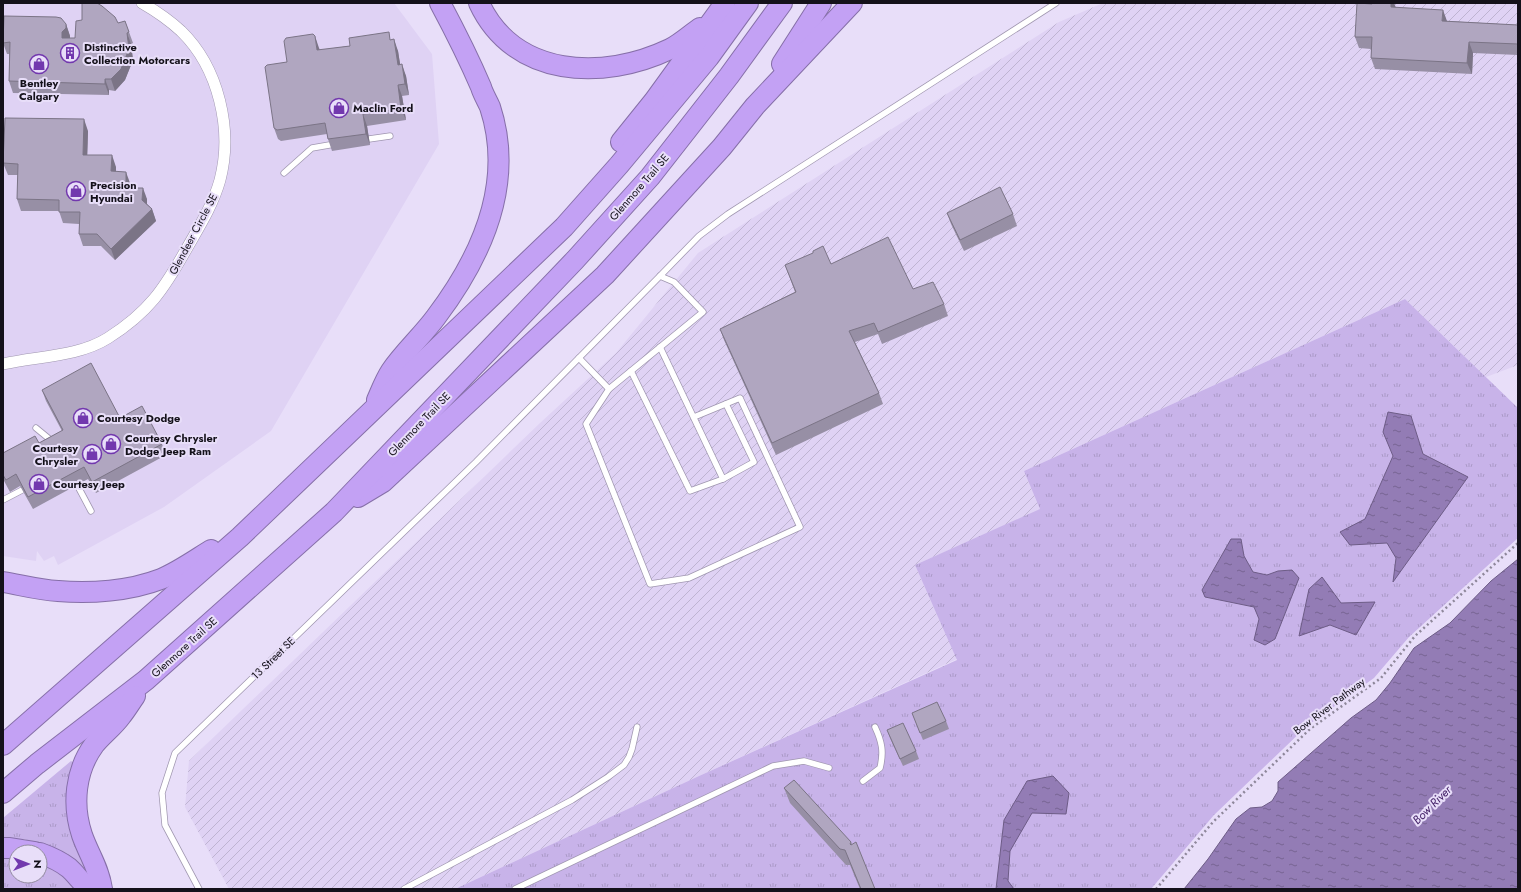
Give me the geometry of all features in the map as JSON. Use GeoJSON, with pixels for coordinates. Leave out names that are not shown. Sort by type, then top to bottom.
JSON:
{"type":"FeatureCollection","features":[{"type":"Feature","properties":{"kind":"highway"},"geometry":{"type":"LineString","coordinates":[[371,412],[391,371],[436,317],[464,275],[485,235],[494,204],[498,174],[495,128],[489,106],[475,74],[440,3]]}},
{"type":"Feature","properties":{"kind":"highway"},"geometry":{"type":"LineString","coordinates":[[479,3],[486,17],[504,39],[520,51],[543,62],[585,69],[613,67],[645,59],[671,48],[711,20]]}},
{"type":"Feature","properties":{"kind":"highway"},"geometry":{"type":"LineString","coordinates":[[564,227],[576,198],[654,101],[711,20],[725,3]]}},
{"type":"Feature","properties":{"kind":"highway"},"geometry":{"type":"LineString","coordinates":[[3,745],[240,537],[564,227],[619,165],[709,57],[748,3]]}},
{"type":"Feature","properties":{"kind":"highway","name":"Glenmore Trail SE"},"geometry":{"type":"LineString","coordinates":[[3,793],[37,764],[146,680],[334,512],[570,266],[650,177],[729,76],[782,3]]}},
{"type":"Feature","properties":{"kind":"highway"},"geometry":{"type":"LineString","coordinates":[[755,106],[821,3]]}},
{"type":"Feature","properties":{"kind":"highway"},"geometry":{"type":"LineString","coordinates":[[334,512],[383,482],[605,275],[722,147],[755,106],[852,3]]}},
{"type":"Feature","properties":{"kind":"highway"},"geometry":{"type":"LineString","coordinates":[[3,582],[57,591],[93,592],[143,585],[162,578],[180,569],[215,547],[240,537]]}},
{"type":"Feature","properties":{"kind":"highway"},"geometry":{"type":"LineString","coordinates":[[102,889],[100,875],[82,835],[77,814],[76,796],[79,776],[94,746],[121,717],[146,680]]}},
{"type":"Feature","properties":{"kind":"highway"},"geometry":{"type":"LineString","coordinates":[[48,856],[70,869],[83,885],[90,889]]}},
{"type":"Feature","properties":{"kind":"street","name":"Glendeer Circle SE"},"geometry":{"type":"LineString","coordinates":[[3,364],[81,350],[106,339],[135,320],[150,305],[163,288],[195,234],[212,201],[220,181],[224,160],[225,138],[223,118],[210,73],[196,50],[182,32],[157,12],[142,3]]}},
{"type":"Feature","properties":{"kind":"lane","name":"13 Street SE"},"geometry":{"type":"LineString","coordinates":[[199,889],[165,824],[162,793],[175,753],[476,462],[699,236],[728,214],[1056,3]]}},
{"type":"Feature","properties":{"kind":"lane"},"geometry":{"type":"LineString","coordinates":[[359,141],[390,136]]}},
{"type":"Feature","properties":{"kind":"lane"},"geometry":{"type":"LineString","coordinates":[[284,173],[312,148],[343,143]]}},
{"type":"Feature","properties":{"kind":"lane"},"geometry":{"type":"LineString","coordinates":[[660,276],[674,282],[703,312],[609,389],[586,424],[650,584],[688,578],[800,527],[740,398],[694,417]]}},
{"type":"Feature","properties":{"kind":"lane"},"geometry":{"type":"LineString","coordinates":[[660,347],[723,479]]}},
{"type":"Feature","properties":{"kind":"lane"},"geometry":{"type":"LineString","coordinates":[[579,358],[609,389]]}},
{"type":"Feature","properties":{"kind":"lane"},"geometry":{"type":"LineString","coordinates":[[632,371],[690,491],[723,479],[754,462],[726,404]]}},
{"type":"Feature","properties":{"kind":"lane"},"geometry":{"type":"LineString","coordinates":[[36,428],[54,443],[57,449]]}},
{"type":"Feature","properties":{"kind":"lane"},"geometry":{"type":"LineString","coordinates":[[71,474],[91,511]]}},
{"type":"Feature","properties":{"kind":"lane"},"geometry":{"type":"LineString","coordinates":[[3,500],[35,484]]}},
{"type":"Feature","properties":{"kind":"lane"},"geometry":{"type":"LineString","coordinates":[[404,889],[572,800],[608,777],[624,765],[629,757],[637,727]]}},
{"type":"Feature","properties":{"kind":"lane"},"geometry":{"type":"LineString","coordinates":[[863,781],[880,768],[883,756],[881,738],[875,727]]}},
{"type":"Feature","properties":{"kind":"lane"},"geometry":{"type":"LineString","coordinates":[[515,889],[773,766],[804,761],[829,768]]}},
{"type":"Feature","properties":{"kind":"path","name":"Bow River Pathway"},"geometry":{"type":"LineString","coordinates":[[1156,889],[1213,822],[1310,729],[1381,678],[1415,636],[1518,543]]}},
{"type":"Feature","properties":{"kind":"shaded area"},"geometry":{"type":"Polygon","coordinates":[[[3,3],[394,3],[432,54],[439,144],[271,431],[164,507],[58,565],[54,556],[44,561],[37,551],[36,561],[3,556],[3,3]]]}},
{"type":"Feature","properties":{"kind":"shaded area"},"geometry":{"type":"Polygon","coordinates":[[[1103,3],[1518,3],[1518,365],[1486,377],[1405,299],[1024,471],[1041,509],[915,565],[957,659],[455,889],[229,889],[185,807],[189,761],[540,423],[616,353],[698,253],[1059,22],[1103,3]]]}},
{"type":"Feature","properties":{"kind":"green space"},"geometry":{"type":"Polygon","coordinates":[[[1405,299],[1518,408],[1518,538],[1409,637],[1374,678],[1307,726],[1214,815],[1151,889],[455,889],[699,776],[957,660],[915,565],[1040,509],[1024,471],[1405,299]]]}},
{"type":"Feature","properties":{"kind":"green space"},"geometry":{"type":"Polygon","coordinates":[[[71,761],[76,764],[89,867],[83,872],[48,848],[48,844],[38,844],[24,839],[3,839],[3,818],[71,761]]]}},
{"type":"Feature","properties":{"kind":"green space"},"geometry":{"type":"Polygon","coordinates":[[[3,856],[8,856],[8,884],[48,884],[48,867],[60,874],[76,889],[3,889],[3,856]]]}},
{"type":"Feature","properties":{"kind":"water"},"geometry":{"type":"Polygon","coordinates":[[[1388,412],[1411,416],[1423,454],[1468,477],[1393,582],[1396,558],[1387,543],[1350,545],[1340,532],[1365,519],[1393,456],[1383,432],[1388,412]]]}},
{"type":"Feature","properties":{"kind":"water"},"geometry":{"type":"Polygon","coordinates":[[[1231,539],[1241,539],[1244,556],[1253,572],[1267,575],[1278,571],[1292,570],[1299,578],[1275,639],[1265,645],[1254,640],[1259,619],[1254,607],[1205,597],[1202,590],[1231,539]]]}},
{"type":"Feature","properties":{"kind":"water","name":"Bow River"},"geometry":{"type":"Polygon","coordinates":[[[1518,559],[1518,889],[1184,889],[1208,859],[1236,819],[1250,808],[1262,807],[1272,801],[1278,791],[1278,782],[1351,718],[1376,700],[1390,683],[1414,648],[1450,623],[1491,581],[1518,559]]]}},
{"type":"Feature","properties":{"kind":"water"},"geometry":{"type":"Polygon","coordinates":[[[1322,577],[1341,603],[1375,602],[1356,635],[1330,625],[1299,636],[1309,589],[1322,577]]]}},
{"type":"Feature","properties":{"kind":"water"},"geometry":{"type":"Polygon","coordinates":[[[1053,776],[1069,793],[1066,814],[1032,813],[1010,851],[1008,881],[1014,889],[996,889],[1004,820],[1027,781],[1053,776]]]}},
{"type":"Feature","properties":{"kind":"building","name":"Distinctive Collection Motorcars"},"geometry":{"type":"Polygon","coordinates":[[[82,3],[97,3],[115,17],[118,23],[125,21],[129,32],[127,33],[129,49],[121,69],[111,79],[105,79],[105,84],[9,81],[10,42],[3,43],[4,16],[61,18],[66,24],[66,28],[62,32],[62,38],[75,38],[76,21],[82,20],[82,3]]]}},
{"type":"Feature","properties":{"kind":"building"},"geometry":{"type":"Polygon","coordinates":[[[1357,3],[1391,3],[1391,7],[1443,10],[1442,21],[1518,25],[1518,44],[1469,42],[1467,63],[1371,58],[1372,37],[1355,37],[1357,3]]]}},
{"type":"Feature","properties":{"kind":"building","name":"Maclin Ford"},"geometry":{"type":"Polygon","coordinates":[[[389,32],[390,40],[394,39],[398,65],[402,64],[405,84],[398,85],[401,109],[363,114],[366,134],[328,139],[325,123],[277,130],[274,128],[265,67],[267,65],[287,62],[284,41],[286,38],[313,34],[315,36],[317,50],[350,46],[349,38],[389,32]]]}},
{"type":"Feature","properties":{"kind":"building","name":"Precision Hyundai"},"geometry":{"type":"Polygon","coordinates":[[[5,118],[84,119],[83,155],[112,155],[111,171],[126,172],[126,188],[143,188],[142,200],[152,209],[111,249],[97,234],[79,234],[80,212],[59,212],[59,200],[17,199],[18,164],[3,163],[5,118]]]}},
{"type":"Feature","properties":{"kind":"building"},"geometry":{"type":"Polygon","coordinates":[[[1000,187],[1013,214],[960,240],[947,213],[1000,187]]]}},
{"type":"Feature","properties":{"kind":"building"},"geometry":{"type":"Polygon","coordinates":[[[888,237],[913,289],[933,282],[944,304],[878,332],[874,323],[849,331],[879,393],[772,443],[720,329],[796,292],[785,265],[813,253],[813,251],[823,246],[831,264],[888,237]]]}},
{"type":"Feature","properties":{"kind":"building","name":"Courtesy Chrysler Dodge Jeep Ram"},"geometry":{"type":"Polygon","coordinates":[[[91,363],[120,418],[142,406],[162,444],[92,482],[84,467],[28,497],[16,474],[6,480],[3,475],[3,453],[35,436],[39,443],[63,430],[42,390],[91,363]]]}},
{"type":"Feature","properties":{"kind":"building"},"geometry":{"type":"Polygon","coordinates":[[[937,702],[946,721],[920,733],[912,713],[937,702]]]}},
{"type":"Feature","properties":{"kind":"building"},"geometry":{"type":"Polygon","coordinates":[[[903,723],[916,751],[900,759],[887,730],[903,723]]]}},
{"type":"Feature","properties":{"kind":"building"},"geometry":{"type":"Polygon","coordinates":[[[794,780],[851,842],[851,845],[856,842],[875,889],[861,889],[845,850],[840,849],[784,788],[794,780]]]}},
{"type":"Feature","properties":{"kind":"place","name":"Distinctive Collection Motorcars"},"geometry":{"type":"Point","coordinates":[70,53]}},
{"type":"Feature","properties":{"kind":"place","name":"Bentley Calgary"},"geometry":{"type":"Point","coordinates":[39,64]}},
{"type":"Feature","properties":{"kind":"place","name":"Maclin Ford"},"geometry":{"type":"Point","coordinates":[339,108]}},
{"type":"Feature","properties":{"kind":"place","name":"Precision Hyundai"},"geometry":{"type":"Point","coordinates":[76,191]}},
{"type":"Feature","properties":{"kind":"place","name":"Courtesy Dodge"},"geometry":{"type":"Point","coordinates":[83,418]}},
{"type":"Feature","properties":{"kind":"place","name":"Courtesy Chrysler Dodge Jeep Ram"},"geometry":{"type":"Point","coordinates":[111,444]}},
{"type":"Feature","properties":{"kind":"place","name":"Courtesy Chrysler"},"geometry":{"type":"Point","coordinates":[92,454]}},
{"type":"Feature","properties":{"kind":"place","name":"Courtesy Jeep"},"geometry":{"type":"Point","coordinates":[39,484]}}]}
